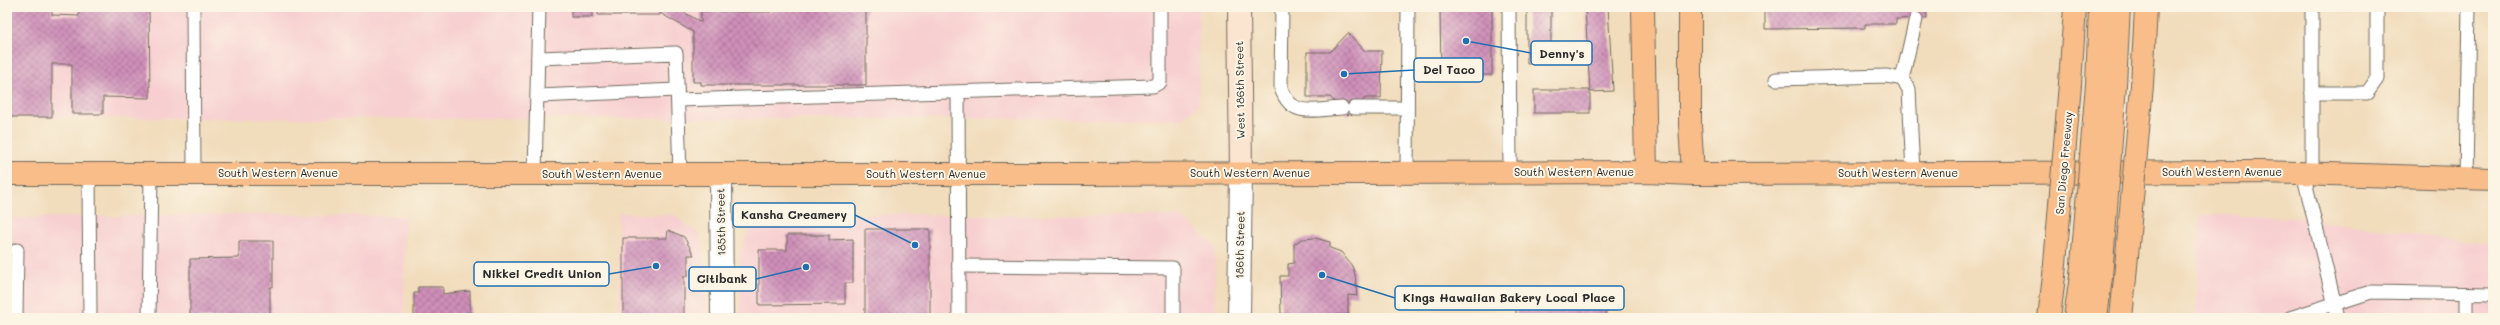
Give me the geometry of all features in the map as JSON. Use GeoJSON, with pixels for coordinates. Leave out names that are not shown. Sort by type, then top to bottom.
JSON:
{"type":"FeatureCollection","features":[{"type":"Feature","properties":{"kind":"main road"},"geometry":{"type":"LineString","coordinates":[[1643,7],[1646,172]]}},
{"type":"Feature","properties":{"kind":"main road"},"geometry":{"type":"LineString","coordinates":[[1690,7],[1690,125],[1693,174]]}},
{"type":"Feature","properties":{"kind":"main road"},"geometry":{"type":"LineString","coordinates":[[2061,7],[2074,33]]}},
{"type":"Feature","properties":{"kind":"main road","name":"San Diego Freeway"},"geometry":{"type":"LineString","coordinates":[[2049,318],[2054,276],[2075,7]]}},
{"type":"Feature","properties":{"kind":"main road"},"geometry":{"type":"LineString","coordinates":[[2100,7],[2106,85]]}},
{"type":"Feature","properties":{"kind":"main road"},"geometry":{"type":"LineString","coordinates":[[2096,318],[2091,277],[2106,85],[2119,7]]}},
{"type":"Feature","properties":{"kind":"main road"},"geometry":{"type":"LineString","coordinates":[[2121,318],[2142,85],[2146,7]]}},
{"type":"Feature","properties":{"kind":"main road","name":"South Western Avenue"},"geometry":{"type":"LineString","coordinates":[[7,174],[958,174],[1241,172],[1646,172],[1693,174],[2307,173],[2493,179]]}},
{"type":"Feature","properties":{"kind":"main road"},"geometry":{"type":"LineString","coordinates":[[2075,318],[2091,277]]}},
{"type":"Feature","properties":{"kind":"street","name":"West 186th Street"},"geometry":{"type":"LineString","coordinates":[[1239,7],[1241,172]]}},
{"type":"Feature","properties":{"kind":"street","name":"186th Street"},"geometry":{"type":"LineString","coordinates":[[1239,318],[1241,172]]}},
{"type":"Feature","properties":{"kind":"street","name":"185th Street"},"geometry":{"type":"LineString","coordinates":[[721,174],[722,318]]}},
{"type":"Feature","properties":{"kind":"lane"},"geometry":{"type":"LineString","coordinates":[[193,7],[194,173]]}},
{"type":"Feature","properties":{"kind":"lane"},"geometry":{"type":"LineString","coordinates":[[534,174],[538,96],[539,7]]}},
{"type":"Feature","properties":{"kind":"lane"},"geometry":{"type":"LineString","coordinates":[[538,96],[958,93],[1157,85],[1160,82],[1160,7]]}},
{"type":"Feature","properties":{"kind":"lane"},"geometry":{"type":"LineString","coordinates":[[1282,7],[1281,88],[1285,101],[1296,110],[1408,108]]}},
{"type":"Feature","properties":{"kind":"lane"},"geometry":{"type":"LineString","coordinates":[[1408,7],[1408,173]]}},
{"type":"Feature","properties":{"kind":"lane"},"geometry":{"type":"LineString","coordinates":[[1509,7],[1510,172]]}},
{"type":"Feature","properties":{"kind":"lane"},"geometry":{"type":"LineString","coordinates":[[2312,7],[2312,94],[2307,173],[2333,304],[2338,318]]}},
{"type":"Feature","properties":{"kind":"lane"},"geometry":{"type":"LineString","coordinates":[[2312,94],[2367,93],[2377,79],[2377,7]]}},
{"type":"Feature","properties":{"kind":"lane"},"geometry":{"type":"LineString","coordinates":[[2466,178],[2469,7]]}},
{"type":"Feature","properties":{"kind":"lane"},"geometry":{"type":"LineString","coordinates":[[1902,79],[1916,19]]}},
{"type":"Feature","properties":{"kind":"lane"},"geometry":{"type":"LineString","coordinates":[[538,58],[676,53],[680,174]]}},
{"type":"Feature","properties":{"kind":"lane"},"geometry":{"type":"LineString","coordinates":[[1776,78],[1887,76],[1902,79],[1909,89],[1914,173]]}},
{"type":"Feature","properties":{"kind":"lane"},"geometry":{"type":"LineString","coordinates":[[958,93],[959,318]]}},
{"type":"Feature","properties":{"kind":"lane"},"geometry":{"type":"LineString","coordinates":[[149,318],[151,173]]}},
{"type":"Feature","properties":{"kind":"lane"},"geometry":{"type":"LineString","coordinates":[[89,174],[90,318]]}},
{"type":"Feature","properties":{"kind":"lane"},"geometry":{"type":"LineString","coordinates":[[16,318],[12,286],[17,250]]}},
{"type":"Feature","properties":{"kind":"lane"},"geometry":{"type":"LineString","coordinates":[[959,266],[1173,268],[1173,318]]}},
{"type":"Feature","properties":{"kind":"lane"},"geometry":{"type":"LineString","coordinates":[[2290,318],[2371,292],[2493,294]]}},
{"type":"Feature","properties":{"kind":"lane"},"geometry":{"type":"LineString","coordinates":[[2466,294],[2466,318]]}},
{"type":"Feature","properties":{"kind":"shaded area"},"geometry":{"type":"Polygon","coordinates":[[[7,7],[1199,7],[1199,105],[1182,119],[7,118],[7,7]]]}},
{"type":"Feature","properties":{"kind":"shaded area"},"geometry":{"type":"Polygon","coordinates":[[[618,213],[674,215],[700,235],[707,277],[707,318],[619,318],[618,213]]]}},
{"type":"Feature","properties":{"kind":"shaded area"},"geometry":{"type":"Polygon","coordinates":[[[239,214],[405,216],[404,318],[7,318],[7,218],[239,214]]]}},
{"type":"Feature","properties":{"kind":"shaded area"},"geometry":{"type":"Polygon","coordinates":[[[775,214],[1180,216],[1215,246],[1215,318],[740,318],[740,255],[749,230],[775,214]]]}},
{"type":"Feature","properties":{"kind":"shaded area"},"geometry":{"type":"Polygon","coordinates":[[[2199,214],[2298,218],[2493,244],[2493,318],[2196,318],[2199,214]]]}},
{"type":"Feature","properties":{"kind":"building"},"geometry":{"type":"Polygon","coordinates":[[[7,7],[52,7],[52,15],[79,16],[79,7],[149,7],[150,98],[103,97],[103,114],[72,114],[72,64],[52,64],[52,117],[7,117],[7,7]]]}},
{"type":"Feature","properties":{"kind":"building"},"geometry":{"type":"Polygon","coordinates":[[[571,7],[592,7],[592,17],[571,17],[571,7]]]}},
{"type":"Feature","properties":{"kind":"building"},"geometry":{"type":"Polygon","coordinates":[[[598,7],[674,7],[701,22],[701,11],[771,12],[771,7],[866,7],[866,85],[701,85],[701,82],[693,82],[693,32],[660,13],[660,15],[598,15],[598,7]]]}},
{"type":"Feature","properties":{"kind":"building"},"geometry":{"type":"Polygon","coordinates":[[[1440,7],[1492,7],[1492,75],[1441,75],[1440,7]]]}},
{"type":"Feature","properties":{"kind":"building"},"geometry":{"type":"Polygon","coordinates":[[[1527,7],[1551,7],[1551,61],[1546,61],[1546,63],[1527,64],[1527,7]]]}},
{"type":"Feature","properties":{"kind":"building"},"geometry":{"type":"Polygon","coordinates":[[[1585,7],[1608,7],[1613,91],[1590,92],[1585,7]]]}},
{"type":"Feature","properties":{"kind":"building"},"geometry":{"type":"Polygon","coordinates":[[[1765,7],[1926,7],[1927,18],[1896,19],[1896,24],[1865,24],[1865,28],[1765,29],[1765,7]]]}},
{"type":"Feature","properties":{"kind":"building"},"geometry":{"type":"Polygon","coordinates":[[[1348,33],[1365,51],[1382,51],[1381,98],[1365,98],[1348,115],[1330,97],[1307,97],[1307,52],[1330,52],[1348,33]]]}},
{"type":"Feature","properties":{"kind":"building"},"geometry":{"type":"Polygon","coordinates":[[[1534,90],[1590,90],[1590,113],[1534,113],[1534,90]]]}},
{"type":"Feature","properties":{"kind":"building"},"geometry":{"type":"Polygon","coordinates":[[[865,229],[930,229],[930,318],[865,318],[865,229]]]}},
{"type":"Feature","properties":{"kind":"building"},"geometry":{"type":"Polygon","coordinates":[[[668,230],[684,237],[694,255],[688,255],[688,276],[684,276],[684,316],[623,316],[623,238],[667,238],[668,230]]]}},
{"type":"Feature","properties":{"kind":"building"},"geometry":{"type":"Polygon","coordinates":[[[787,235],[829,235],[829,240],[853,239],[853,283],[845,283],[845,304],[759,305],[759,250],[787,250],[787,235]]]}},
{"type":"Feature","properties":{"kind":"building"},"geometry":{"type":"Polygon","coordinates":[[[1315,238],[1330,242],[1330,248],[1341,252],[1352,266],[1355,274],[1357,296],[1348,295],[1348,315],[1281,314],[1280,276],[1288,276],[1288,264],[1294,263],[1294,244],[1302,239],[1315,238]]]}},
{"type":"Feature","properties":{"kind":"building"},"geometry":{"type":"Polygon","coordinates":[[[239,241],[273,241],[273,287],[270,287],[270,318],[190,318],[190,259],[239,258],[239,241]]]}},
{"type":"Feature","properties":{"kind":"building"},"geometry":{"type":"Polygon","coordinates":[[[418,287],[443,287],[443,294],[470,291],[470,318],[414,318],[414,293],[418,293],[418,287]]]}},
{"type":"Feature","properties":{"kind":"building"},"geometry":{"type":"Polygon","coordinates":[[[1516,300],[1606,300],[1606,318],[1516,318],[1516,300]]]}},
{"type":"Feature","properties":{"kind":"place","name":"Denny's"},"geometry":{"type":"Point","coordinates":[1466,41]}},
{"type":"Feature","properties":{"kind":"place","name":"Del Taco"},"geometry":{"type":"Point","coordinates":[1344,74]}},
{"type":"Feature","properties":{"kind":"place","name":"Kansha Creamery"},"geometry":{"type":"Point","coordinates":[915,245]}},
{"type":"Feature","properties":{"kind":"place","name":"Nikkei Credit Union"},"geometry":{"type":"Point","coordinates":[656,266]}},
{"type":"Feature","properties":{"kind":"place","name":"Citibank"},"geometry":{"type":"Point","coordinates":[806,267]}},
{"type":"Feature","properties":{"kind":"place","name":"Kings Hawaiian Bakery Local Place"},"geometry":{"type":"Point","coordinates":[1322,275]}}]}
